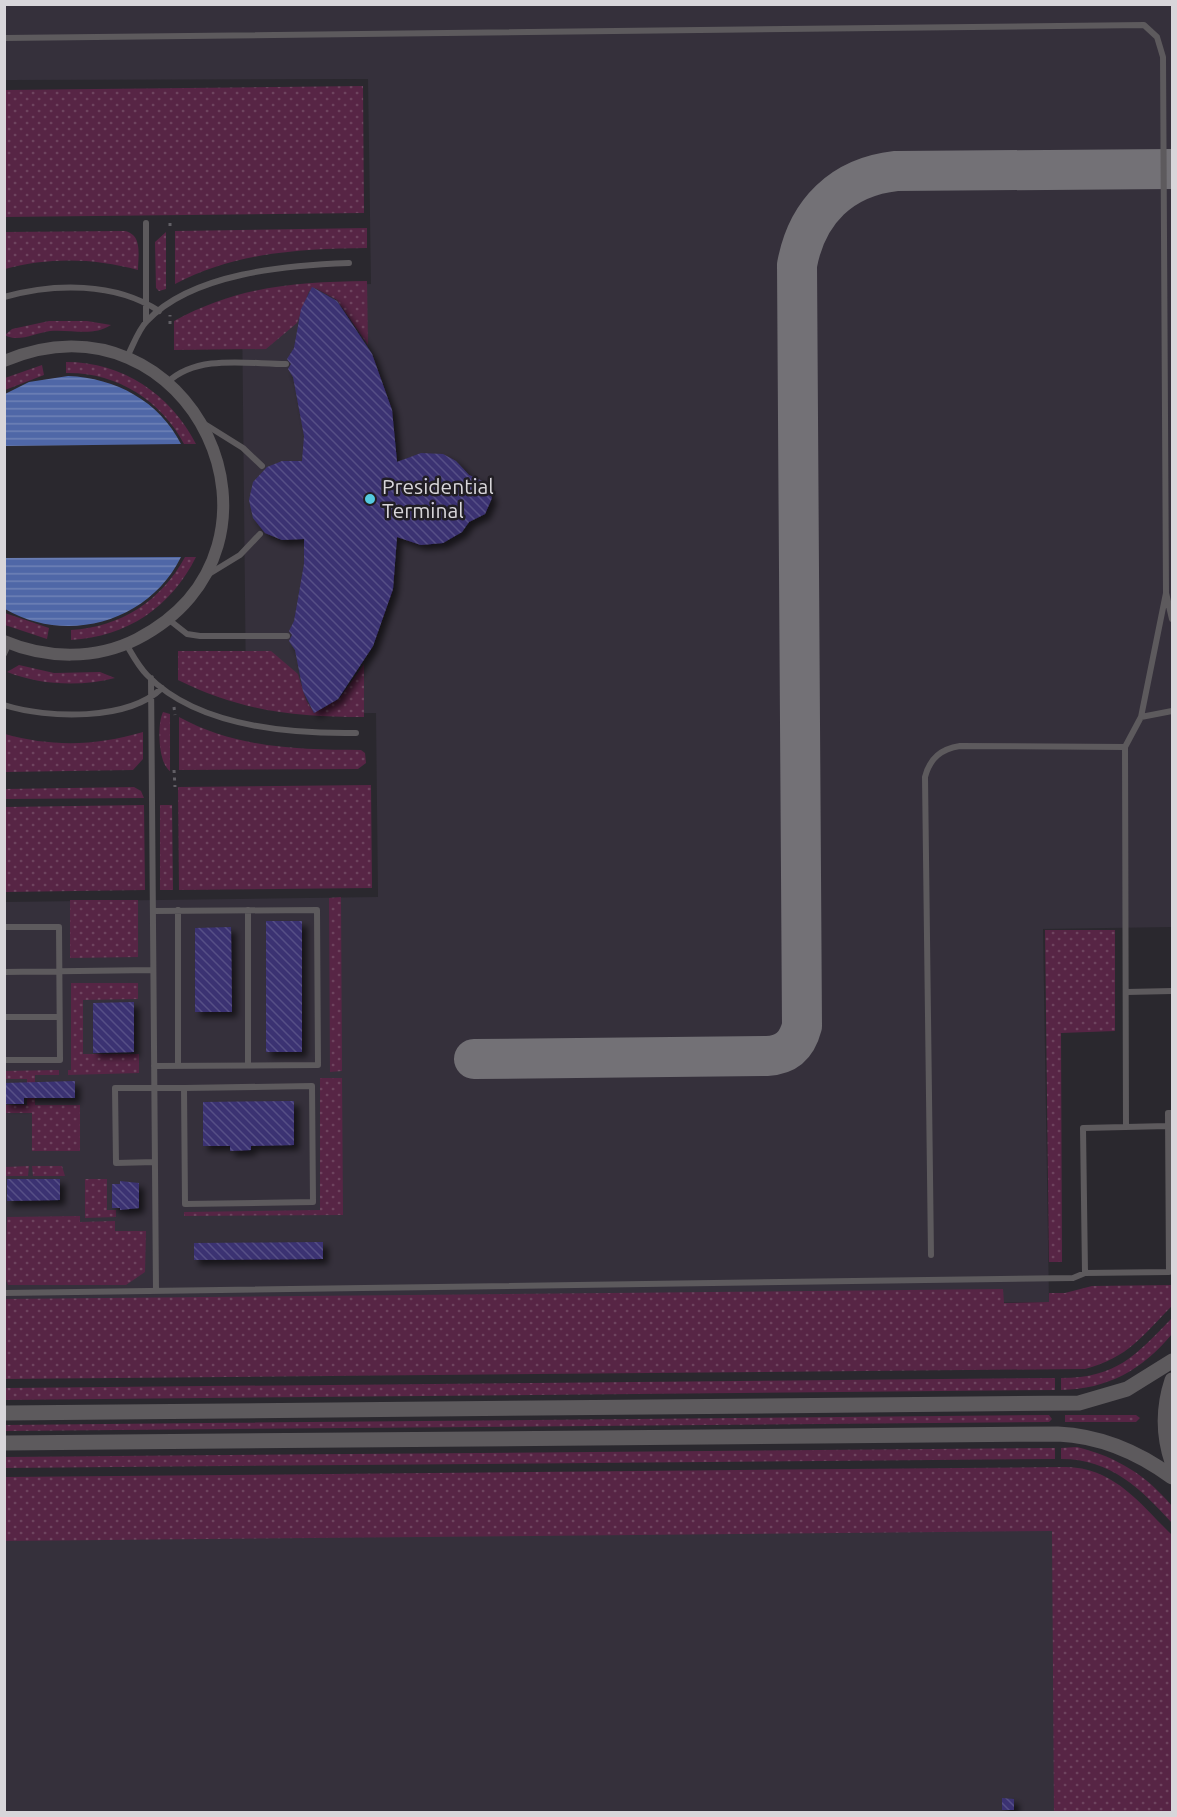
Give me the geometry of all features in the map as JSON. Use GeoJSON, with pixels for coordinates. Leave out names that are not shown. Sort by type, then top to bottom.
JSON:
{"type":"FeatureCollection","features":[{"type":"Feature","properties":{"kind":"street"},"geometry":{"type":"LineString","coordinates":[[5,359],[36,350],[68,346],[101,349],[127,357],[168,382],[184,396],[203,423],[218,460],[224,500],[216,547],[203,577],[184,603],[168,619],[147,634],[126,644],[102,651],[70,655],[6,646]]}},
{"type":"Feature","properties":{"kind":"street"},"geometry":{"type":"LineString","coordinates":[[4,1413],[1079,1403],[1127,1389],[1173,1361]]}},
{"type":"Feature","properties":{"kind":"street"},"geometry":{"type":"LineString","coordinates":[[1173,1380],[1165,1417],[1166,1441],[1173,1462]]}},
{"type":"Feature","properties":{"kind":"street"},"geometry":{"type":"LineString","coordinates":[[4,1443],[1058,1434],[1090,1437],[1109,1442],[1173,1476]]}},
{"type":"Feature","properties":{"kind":"lane"},"geometry":{"type":"LineString","coordinates":[[4,38],[1144,25],[1157,37],[1162,57],[1166,593],[1141,717],[1125,747],[1127,992],[1125,1127]]}},
{"type":"Feature","properties":{"kind":"lane"},"geometry":{"type":"LineString","coordinates":[[146,223],[146,322]]}},
{"type":"Feature","properties":{"kind":"lane"},"geometry":{"type":"LineString","coordinates":[[127,357],[146,322],[159,311],[194,292],[237,276],[279,267],[349,263]]}},
{"type":"Feature","properties":{"kind":"lane"},"geometry":{"type":"LineString","coordinates":[[4,297],[36,290],[72,288],[104,291],[146,302],[159,311]]}},
{"type":"Feature","properties":{"kind":"lane"},"geometry":{"type":"LineString","coordinates":[[168,382],[176,374],[199,364],[286,363]]}},
{"type":"Feature","properties":{"kind":"lane"},"geometry":{"type":"LineString","coordinates":[[203,423],[243,448],[262,466]]}},
{"type":"Feature","properties":{"kind":"lane"},"geometry":{"type":"LineString","coordinates":[[203,577],[240,555],[260,534]]}},
{"type":"Feature","properties":{"kind":"lane"},"geometry":{"type":"LineString","coordinates":[[1166,593],[1173,619]]}},
{"type":"Feature","properties":{"kind":"lane"},"geometry":{"type":"LineString","coordinates":[[168,619],[176,628],[200,636],[287,636]]}},
{"type":"Feature","properties":{"kind":"lane"},"geometry":{"type":"LineString","coordinates":[[126,644],[151,678],[162,687],[213,714],[242,723],[301,733],[356,734]]}},
{"type":"Feature","properties":{"kind":"lane"},"geometry":{"type":"LineString","coordinates":[[151,678],[156,1291]]}},
{"type":"Feature","properties":{"kind":"lane"},"geometry":{"type":"LineString","coordinates":[[4,705],[47,714],[114,710],[151,698],[162,687]]}},
{"type":"Feature","properties":{"kind":"lane"},"geometry":{"type":"LineString","coordinates":[[1141,717],[1173,711]]}},
{"type":"Feature","properties":{"kind":"lane"},"geometry":{"type":"LineString","coordinates":[[932,1255],[925,777],[928,765],[947,748],[960,746],[1125,747]]}},
{"type":"Feature","properties":{"kind":"lane"},"geometry":{"type":"LineString","coordinates":[[178,910],[178,1066]]}},
{"type":"Feature","properties":{"kind":"lane"},"geometry":{"type":"LineString","coordinates":[[248,910],[248,1065]]}},
{"type":"Feature","properties":{"kind":"lane"},"geometry":{"type":"LineString","coordinates":[[153,911],[317,910],[318,1053],[318,1065],[154,1066]]}},
{"type":"Feature","properties":{"kind":"lane"},"geometry":{"type":"LineString","coordinates":[[4,927],[59,927],[60,1060],[4,1060]]}},
{"type":"Feature","properties":{"kind":"lane"},"geometry":{"type":"LineString","coordinates":[[4,972],[153,970]]}},
{"type":"Feature","properties":{"kind":"lane"},"geometry":{"type":"LineString","coordinates":[[1127,992],[1173,991]]}},
{"type":"Feature","properties":{"kind":"lane"},"geometry":{"type":"LineString","coordinates":[[4,1017],[59,1017]]}},
{"type":"Feature","properties":{"kind":"lane"},"geometry":{"type":"LineString","coordinates":[[155,1162],[116,1163],[116,1088],[312,1086],[313,1203],[185,1204],[184,1088]]}},
{"type":"Feature","properties":{"kind":"lane"},"geometry":{"type":"LineString","coordinates":[[4,1293],[1073,1278],[1085,1273],[1169,1272],[1170,1113]]}},
{"type":"Feature","properties":{"kind":"lane"},"geometry":{"type":"LineString","coordinates":[[1085,1273],[1083,1128],[1125,1127],[1170,1131]]}},
{"type":"Feature","properties":{"kind":"path"},"geometry":{"type":"LineString","coordinates":[[170,223],[170,230]]}},
{"type":"Feature","properties":{"kind":"path"},"geometry":{"type":"LineString","coordinates":[[174,770],[175,787]]}},
{"type":"Feature","properties":{"kind":"shaded area"},"geometry":{"type":"Polygon","coordinates":[[[5,5],[1172,5],[1172,927],[1043,929],[1049,1302],[5,1312],[4,902],[378,897],[376,713],[312,714],[246,694],[242,308],[313,286],[371,284],[368,79],[5,80],[5,5]]]}},
{"type":"Feature","properties":{"kind":"shaded area"},"geometry":{"type":"Polygon","coordinates":[[[363,86],[364,213],[5,217],[5,90],[363,86]]]}},
{"type":"Feature","properties":{"kind":"shaded area"},"geometry":{"type":"Polygon","coordinates":[[[367,228],[367,248],[269,254],[221,265],[175,284],[175,231],[367,228]]]}},
{"type":"Feature","properties":{"kind":"shaded area"},"geometry":{"type":"Polygon","coordinates":[[[125,231],[131,233],[137,241],[138,270],[105,263],[72,260],[38,262],[5,269],[5,232],[125,231]]]}},
{"type":"Feature","properties":{"kind":"shaded area"},"geometry":{"type":"Polygon","coordinates":[[[166,232],[166,289],[159,291],[156,288],[155,242],[166,232]]]}},
{"type":"Feature","properties":{"kind":"shaded area"},"geometry":{"type":"Polygon","coordinates":[[[367,281],[368,345],[337,300],[315,288],[309,291],[297,323],[266,349],[174,350],[174,321],[221,300],[268,288],[367,281]]]}},
{"type":"Feature","properties":{"kind":"shaded area"},"geometry":{"type":"Polygon","coordinates":[[[49,321],[87,321],[111,325],[89,332],[50,331],[15,338],[5,335],[12,329],[49,321]]]}},
{"type":"Feature","properties":{"kind":"shaded area"},"geometry":{"type":"Polygon","coordinates":[[[66,362],[87,363],[107,368],[143,384],[173,410],[196,444],[184,444],[163,414],[135,392],[102,377],[66,373],[66,362]]]}},
{"type":"Feature","properties":{"kind":"shaded area"},"geometry":{"type":"Polygon","coordinates":[[[42,365],[44,375],[5,390],[5,378],[42,365]]]}},
{"type":"Feature","properties":{"kind":"shaded area"},"geometry":{"type":"Polygon","coordinates":[[[185,557],[196,557],[174,591],[145,616],[111,633],[71,640],[71,630],[107,624],[138,609],[152,599],[175,573],[185,557]]]}},
{"type":"Feature","properties":{"kind":"shaded area"},"geometry":{"type":"Polygon","coordinates":[[[5,613],[49,628],[47,639],[5,625],[5,613]]]}},
{"type":"Feature","properties":{"kind":"shaded area"},"geometry":{"type":"Polygon","coordinates":[[[178,651],[271,651],[298,674],[306,700],[314,713],[339,699],[364,664],[364,717],[314,716],[268,710],[224,699],[178,680],[178,651]]]}},
{"type":"Feature","properties":{"kind":"shaded area"},"geometry":{"type":"Polygon","coordinates":[[[19,665],[54,673],[100,672],[115,678],[88,683],[60,683],[33,680],[7,672],[19,665]]]}},
{"type":"Feature","properties":{"kind":"shaded area"},"geometry":{"type":"Polygon","coordinates":[[[163,712],[170,714],[170,771],[166,767],[161,752],[160,725],[163,712]]]}},
{"type":"Feature","properties":{"kind":"shaded area"},"geometry":{"type":"Polygon","coordinates":[[[179,717],[223,735],[245,741],[291,748],[361,750],[365,753],[366,763],[358,769],[179,770],[179,717]]]}},
{"type":"Feature","properties":{"kind":"shaded area"},"geometry":{"type":"Polygon","coordinates":[[[143,732],[143,759],[133,770],[5,772],[5,734],[40,741],[74,743],[109,740],[143,732]]]}},
{"type":"Feature","properties":{"kind":"shaded area"},"geometry":{"type":"Polygon","coordinates":[[[371,785],[372,888],[179,890],[178,787],[371,785]]]}},
{"type":"Feature","properties":{"kind":"shaded area"},"geometry":{"type":"Polygon","coordinates":[[[134,787],[141,791],[144,798],[5,799],[5,789],[134,787]]]}},
{"type":"Feature","properties":{"kind":"shaded area"},"geometry":{"type":"Polygon","coordinates":[[[144,805],[145,890],[5,892],[5,807],[144,805]]]}},
{"type":"Feature","properties":{"kind":"shaded area"},"geometry":{"type":"Polygon","coordinates":[[[160,805],[172,805],[173,890],[160,890],[160,805]]]}},
{"type":"Feature","properties":{"kind":"shaded area"},"geometry":{"type":"Polygon","coordinates":[[[341,897],[342,1071],[330,1072],[329,898],[341,897]]]}},
{"type":"Feature","properties":{"kind":"shaded area"},"geometry":{"type":"Polygon","coordinates":[[[70,900],[138,900],[138,957],[70,958],[70,900]]]}},
{"type":"Feature","properties":{"kind":"shaded area"},"geometry":{"type":"Polygon","coordinates":[[[1045,930],[1115,930],[1115,1031],[1061,1033],[1062,1262],[1049,1262],[1045,930]]]}},
{"type":"Feature","properties":{"kind":"shaded area"},"geometry":{"type":"Polygon","coordinates":[[[71,983],[138,983],[138,999],[83,1000],[83,1054],[139,1054],[139,1073],[68,1075],[68,1070],[71,1070],[71,983]]]}},
{"type":"Feature","properties":{"kind":"shaded area"},"geometry":{"type":"Polygon","coordinates":[[[59,1070],[59,1075],[35,1075],[35,1105],[80,1105],[80,1151],[32,1151],[32,1113],[5,1113],[5,1105],[27,1105],[27,1079],[5,1079],[4,1071],[59,1070]]]}},
{"type":"Feature","properties":{"kind":"shaded area"},"geometry":{"type":"Polygon","coordinates":[[[320,1078],[342,1078],[343,1215],[184,1216],[184,1212],[320,1210],[320,1078]]]}},
{"type":"Feature","properties":{"kind":"shaded area"},"geometry":{"type":"Polygon","coordinates":[[[29,1166],[28,1176],[5,1176],[6,1167],[29,1166]]]}},
{"type":"Feature","properties":{"kind":"shaded area"},"geometry":{"type":"Polygon","coordinates":[[[32,1166],[62,1166],[65,1176],[33,1176],[32,1166]]]}},
{"type":"Feature","properties":{"kind":"shaded area"},"geometry":{"type":"Polygon","coordinates":[[[85,1179],[107,1179],[107,1210],[116,1210],[116,1217],[85,1218],[85,1179]]]}},
{"type":"Feature","properties":{"kind":"shaded area"},"geometry":{"type":"Polygon","coordinates":[[[80,1216],[80,1222],[115,1221],[115,1231],[146,1231],[145,1272],[126,1285],[8,1285],[5,1277],[7,1217],[80,1216]]]}},
{"type":"Feature","properties":{"kind":"shaded area"},"geometry":{"type":"Polygon","coordinates":[[[1172,1285],[1172,1306],[1143,1336],[1113,1359],[1085,1369],[5,1379],[5,1299],[1003,1289],[1004,1303],[1049,1302],[1049,1293],[1065,1293],[1092,1286],[1172,1285]]]}},
{"type":"Feature","properties":{"kind":"shaded area"},"geometry":{"type":"Polygon","coordinates":[[[1172,1318],[1172,1334],[1149,1358],[1136,1367],[1123,1375],[1094,1386],[1061,1390],[1061,1378],[1097,1374],[1124,1362],[1172,1318]]]}},
{"type":"Feature","properties":{"kind":"shaded area"},"geometry":{"type":"Polygon","coordinates":[[[1055,1378],[1055,1390],[4,1400],[5,1388],[1055,1378]]]}},
{"type":"Feature","properties":{"kind":"shaded area"},"geometry":{"type":"Polygon","coordinates":[[[1049,1415],[1052,1419],[1049,1422],[4,1431],[5,1425],[1049,1415]]]}},
{"type":"Feature","properties":{"kind":"shaded area"},"geometry":{"type":"Polygon","coordinates":[[[1065,1415],[1136,1415],[1140,1418],[1136,1422],[1065,1422],[1065,1415]]]}},
{"type":"Feature","properties":{"kind":"shaded area"},"geometry":{"type":"Polygon","coordinates":[[[1077,1447],[1105,1456],[1141,1476],[1172,1506],[1172,1523],[1124,1478],[1095,1464],[1061,1459],[1061,1448],[1077,1447]]]}},
{"type":"Feature","properties":{"kind":"shaded area"},"geometry":{"type":"Polygon","coordinates":[[[1055,1448],[1055,1459],[4,1468],[5,1457],[1055,1448]]]}},
{"type":"Feature","properties":{"kind":"shaded area"},"geometry":{"type":"Polygon","coordinates":[[[1066,1467],[1083,1469],[1113,1481],[1137,1500],[1172,1535],[1172,1812],[1054,1812],[1052,1531],[5,1541],[5,1477],[1066,1467]]]}},
{"type":"Feature","properties":{"kind":"shaded area"},"geometry":{"type":"Polygon","coordinates":[[[1052,1525],[1059,1812],[5,1812],[4,1538],[1052,1525]]]}},
{"type":"Feature","properties":{"kind":"water"},"geometry":{"type":"Polygon","coordinates":[[[68,376],[103,381],[134,395],[161,416],[181,444],[5,446],[5,394],[29,382],[68,376]]]}},
{"type":"Feature","properties":{"kind":"water"},"geometry":{"type":"Polygon","coordinates":[[[181,557],[167,579],[149,598],[128,612],[104,621],[79,626],[54,625],[29,620],[5,609],[5,558],[181,557]]]}},
{"type":"Feature","properties":{"kind":"building","name":"Presidential Terminal"},"geometry":{"type":"Polygon","coordinates":[[[312,287],[337,301],[372,354],[392,410],[397,462],[421,453],[443,454],[456,461],[469,475],[485,482],[492,498],[485,514],[469,522],[462,532],[443,543],[421,545],[397,537],[393,589],[373,646],[338,699],[314,713],[303,691],[295,650],[289,641],[292,635],[289,631],[294,621],[304,564],[304,539],[282,540],[265,533],[253,518],[249,500],[253,482],[267,467],[282,461],[302,461],[304,436],[293,377],[288,369],[291,364],[287,359],[294,348],[301,309],[312,287]]]}},
{"type":"Feature","properties":{"kind":"building"},"geometry":{"type":"Polygon","coordinates":[[[266,921],[302,921],[302,1052],[266,1052],[266,921]]]}},
{"type":"Feature","properties":{"kind":"building"},"geometry":{"type":"Polygon","coordinates":[[[231,927],[232,1012],[195,1012],[195,928],[231,927]]]}},
{"type":"Feature","properties":{"kind":"building"},"geometry":{"type":"Polygon","coordinates":[[[134,1002],[134,1052],[93,1053],[93,1003],[134,1002]]]}},
{"type":"Feature","properties":{"kind":"building"},"geometry":{"type":"Polygon","coordinates":[[[75,1081],[75,1098],[24,1098],[24,1104],[4,1104],[4,1083],[75,1081]]]}},
{"type":"Feature","properties":{"kind":"building"},"geometry":{"type":"Polygon","coordinates":[[[294,1101],[294,1145],[251,1146],[251,1150],[230,1151],[230,1146],[203,1146],[203,1102],[294,1101]]]}},
{"type":"Feature","properties":{"kind":"building"},"geometry":{"type":"Polygon","coordinates":[[[7,1179],[60,1179],[60,1200],[7,1201],[7,1179]]]}},
{"type":"Feature","properties":{"kind":"building"},"geometry":{"type":"Polygon","coordinates":[[[120,1181],[139,1183],[139,1208],[120,1210],[120,1208],[112,1208],[112,1184],[120,1184],[120,1181]]]}},
{"type":"Feature","properties":{"kind":"building"},"geometry":{"type":"Polygon","coordinates":[[[323,1242],[323,1259],[194,1260],[194,1243],[323,1242]]]}},
{"type":"Feature","properties":{"kind":"building"},"geometry":{"type":"Polygon","coordinates":[[[1002,1798],[1014,1799],[1014,1810],[1002,1810],[1002,1798]]]}},
{"type":"Feature","properties":{"kind":"taxiway"},"geometry":{"type":"LineString","coordinates":[[474,1059],[767,1056],[786,1051],[794,1044],[800,1033],[802,1026],[797,265],[809,228],[818,213],[844,189],[859,181],[896,171],[1172,169]]}},
{"type":"Feature","properties":{"kind":"place","name":"Presidential Terminal"},"geometry":{"type":"Point","coordinates":[370,499]}}]}
